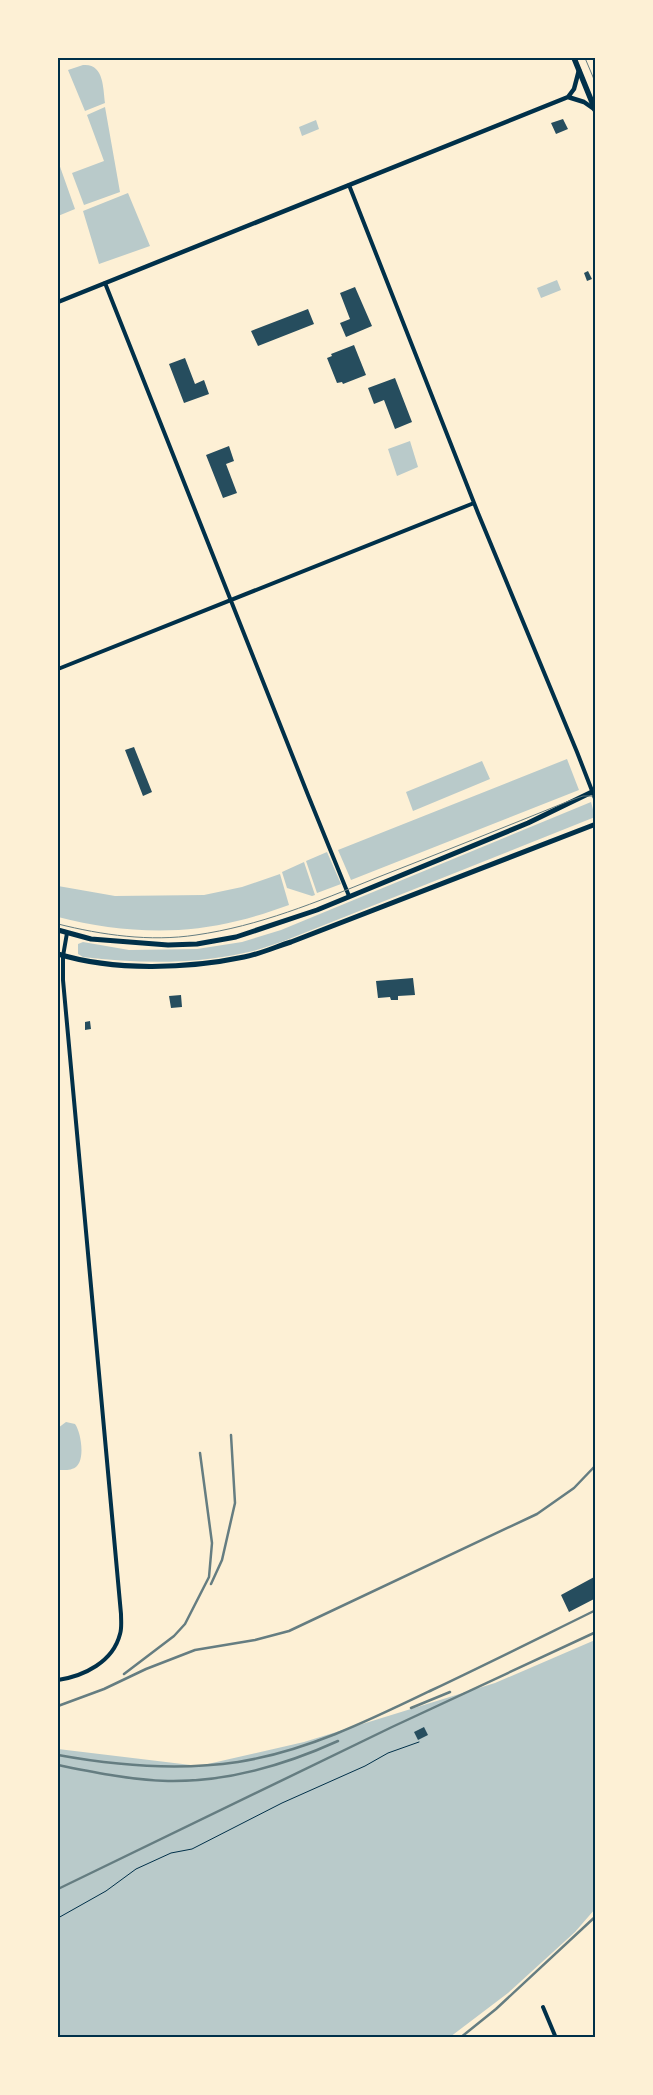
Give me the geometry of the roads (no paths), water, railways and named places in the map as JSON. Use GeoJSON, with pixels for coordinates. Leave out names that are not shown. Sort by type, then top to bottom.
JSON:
{"type":"FeatureCollection","features":[{"type":"Feature","properties":{"kind":"main road"},"geometry":{"type":"LineString","coordinates":[[574,58],[595,111]]}},
{"type":"Feature","properties":{"kind":"main road"},"geometry":{"type":"LineString","coordinates":[[58,930],[91,939],[168,945],[197,944],[236,937],[317,910],[528,823],[594,791]]}},
{"type":"Feature","properties":{"kind":"main road"},"geometry":{"type":"LineString","coordinates":[[60,955],[89,961],[158,967],[245,957],[291,942],[596,824]]}},
{"type":"Feature","properties":{"kind":"street"},"geometry":{"type":"LineString","coordinates":[[58,302],[568,97],[574,89],[579,70]]}},
{"type":"Feature","properties":{"kind":"street"},"geometry":{"type":"LineString","coordinates":[[568,97],[584,102],[595,111]]}},
{"type":"Feature","properties":{"kind":"street"},"geometry":{"type":"LineString","coordinates":[[349,185],[474,503],[594,791],[596,801]]}},
{"type":"Feature","properties":{"kind":"street"},"geometry":{"type":"LineString","coordinates":[[105,283],[230,600],[350,896]]}},
{"type":"Feature","properties":{"kind":"street"},"geometry":{"type":"LineString","coordinates":[[58,669],[474,503]]}},
{"type":"Feature","properties":{"kind":"street"},"geometry":{"type":"LineString","coordinates":[[58,1680],[86,1672],[101,1663],[115,1646],[121,1632],[121,1614],[60,955],[67,933]]}},
{"type":"Feature","properties":{"kind":"street"},"geometry":{"type":"LineString","coordinates":[[543,2007],[556,2038]]}},
{"type":"Feature","properties":{"kind":"tram line"},"geometry":{"type":"LineString","coordinates":[[585,58],[596,84]]}},
{"type":"Feature","properties":{"kind":"tram line"},"geometry":{"type":"LineString","coordinates":[[58,924],[109,934],[161,938],[196,935],[242,926],[310,904],[569,801],[583,796],[596,796]]}},
{"type":"Feature","properties":{"kind":"railway"},"geometry":{"type":"LineString","coordinates":[[211,1584],[222,1560],[235,1503],[231,1435]]}},
{"type":"Feature","properties":{"kind":"railway"},"geometry":{"type":"LineString","coordinates":[[124,1674],[174,1636],[185,1624],[209,1577],[212,1543],[200,1453]]}},
{"type":"Feature","properties":{"kind":"railway"},"geometry":{"type":"LineString","coordinates":[[58,1706],[104,1689],[146,1669],[195,1650],[255,1640],[289,1631],[537,1514],[574,1488],[596,1465]]}},
{"type":"Feature","properties":{"kind":"railway"},"geometry":{"type":"LineString","coordinates":[[58,1755],[103,1762],[170,1767],[215,1765],[264,1757],[338,1733],[596,1610]]}},
{"type":"Feature","properties":{"kind":"railway"},"geometry":{"type":"LineString","coordinates":[[58,1889],[392,1727],[596,1632]]}},
{"type":"Feature","properties":{"kind":"railway"},"geometry":{"type":"LineString","coordinates":[[411,1708],[450,1692]]}},
{"type":"Feature","properties":{"kind":"railway"},"geometry":{"type":"LineString","coordinates":[[58,1765],[140,1779],[190,1781],[212,1779],[255,1770],[297,1758],[338,1741]]}},
{"type":"Feature","properties":{"kind":"railway"},"geometry":{"type":"LineString","coordinates":[[460,2038],[496,2009],[596,1916]]}}]}
